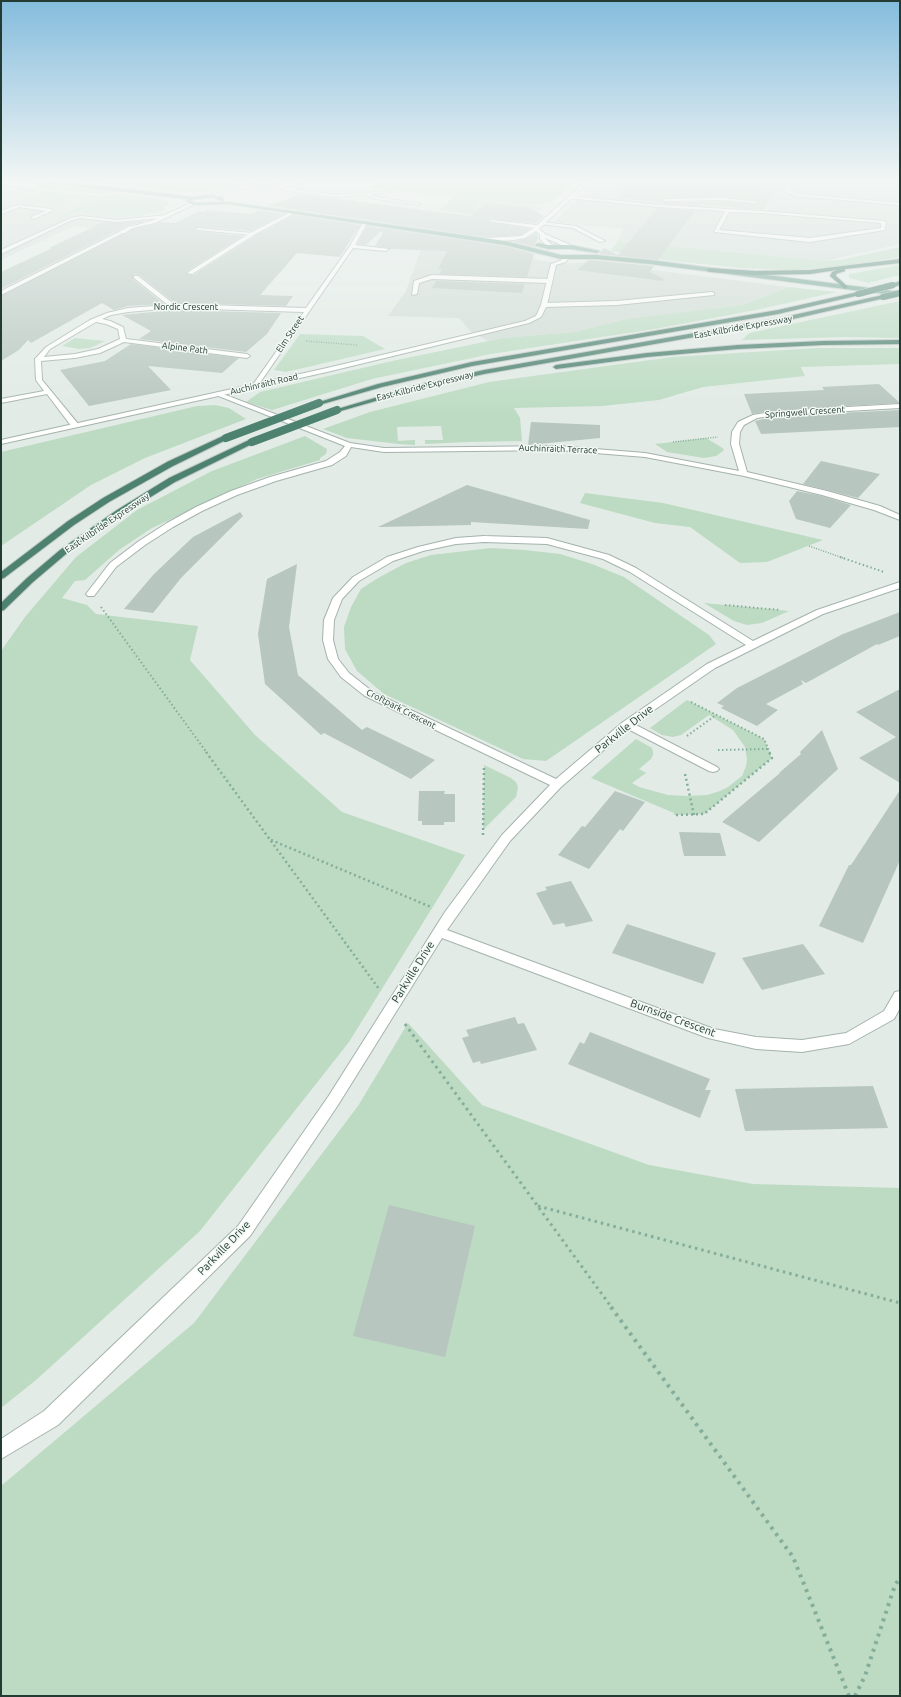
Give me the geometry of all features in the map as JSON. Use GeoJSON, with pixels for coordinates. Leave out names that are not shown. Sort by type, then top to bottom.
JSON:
{"type":"FeatureCollection","features":[{"type":"Feature","properties":{"kind":"highway"},"geometry":{"type":"LineString","coordinates":[[709,270],[781,273],[846,269],[899,261]]}},
{"type":"Feature","properties":{"kind":"highway"},"geometry":{"type":"LineString","coordinates":[[845,287],[833,276],[837,272],[846,269]]}},
{"type":"Feature","properties":{"kind":"highway","name":"East Kilbride Expressway"},"geometry":{"type":"LineString","coordinates":[[1,576],[70,523],[106,500],[170,464],[226,438],[319,403],[380,385],[472,364],[705,326],[778,312],[900,283]]}},
{"type":"Feature","properties":{"kind":"highway","name":"East Kilbride Expressway"},"geometry":{"type":"LineString","coordinates":[[1,608],[30,580],[63,552],[120,512],[172,480],[252,442],[336,410],[379,397],[484,372],[780,320],[900,293]]}},
{"type":"Feature","properties":{"kind":"highway"},"geometry":{"type":"LineString","coordinates":[[379,397],[505,375],[646,354],[783,344],[900,342]]}},
{"type":"Feature","properties":{"kind":"main road"},"geometry":{"type":"LineString","coordinates":[[641,261],[900,293]]}},
{"type":"Feature","properties":{"kind":"main road"},"geometry":{"type":"LineString","coordinates":[[646,261],[650,262]]}},
{"type":"Feature","properties":{"kind":"street"},"geometry":{"type":"LineString","coordinates":[[1,293],[62,261]]}},
{"type":"Feature","properties":{"kind":"street"},"geometry":{"type":"LineString","coordinates":[[190,273],[209,261]]}},
{"type":"Feature","properties":{"kind":"street","name":"Elm Street"},"geometry":{"type":"LineString","coordinates":[[255,386],[341,261]]}},
{"type":"Feature","properties":{"kind":"street"},"geometry":{"type":"LineString","coordinates":[[554,264],[563,261]]}},
{"type":"Feature","properties":{"kind":"street"},"geometry":{"type":"LineString","coordinates":[[554,264],[544,306],[617,303],[712,294]]}},
{"type":"Feature","properties":{"kind":"street"},"geometry":{"type":"LineString","coordinates":[[414,294],[416,282],[432,278],[456,277],[549,280]]}},
{"type":"Feature","properties":{"kind":"street"},"geometry":{"type":"LineString","coordinates":[[136,278],[173,306]]}},
{"type":"Feature","properties":{"kind":"street","name":"Nordic Crescent"},"geometry":{"type":"LineString","coordinates":[[38,359],[48,348],[96,320],[109,314],[128,310],[173,306],[306,310]]}},
{"type":"Feature","properties":{"kind":"street","name":"Auchinraith Road"},"geometry":{"type":"LineString","coordinates":[[1,442],[392,355],[527,322],[538,317],[544,306]]}},
{"type":"Feature","properties":{"kind":"street"},"geometry":{"type":"LineString","coordinates":[[75,425],[47,392],[39,380],[38,359],[75,356],[100,351],[123,340],[121,328],[108,322],[96,320]]}},
{"type":"Feature","properties":{"kind":"street","name":"Alpine Path"},"geometry":{"type":"LineString","coordinates":[[123,340],[247,356]]}},
{"type":"Feature","properties":{"kind":"street"},"geometry":{"type":"LineString","coordinates":[[1,401],[47,392]]}},
{"type":"Feature","properties":{"kind":"street","name":"Auchinraith Terrace"},"geometry":{"type":"LineString","coordinates":[[218,394],[349,445],[378,449],[404,450],[558,448],[605,451],[679,461],[744,474],[851,500],[878,508],[900,518]]}},
{"type":"Feature","properties":{"kind":"street","name":"Springwell Crescent"},"geometry":{"type":"LineString","coordinates":[[744,474],[735,444],[736,432],[741,424],[755,416],[777,412],[900,406]]}},
{"type":"Feature","properties":{"kind":"street"},"geometry":{"type":"LineString","coordinates":[[92,594],[113,565],[142,543],[170,525],[199,509],[234,493],[273,479],[329,463],[343,454],[349,445]]}},
{"type":"Feature","properties":{"kind":"street","name":"Croftpark Crescent"},"geometry":{"type":"LineString","coordinates":[[557,784],[369,694],[345,675],[333,659],[328,640],[329,620],[338,598],[356,579],[390,559],[421,548],[456,541],[484,539],[547,542],[578,548],[606,557],[633,570],[752,645]]}},
{"type":"Feature","properties":{"kind":"street","name":"Parkville Drive"},"geometry":{"type":"LineString","coordinates":[[1,1450],[51,1418],[244,1231],[333,1101],[450,914],[506,838],[557,784],[627,724],[711,666],[820,612],[900,585]]}},
{"type":"Feature","properties":{"kind":"street"},"geometry":{"type":"LineString","coordinates":[[627,724],[713,769]]}},
{"type":"Feature","properties":{"kind":"street","name":"Burnside Crescent"},"geometry":{"type":"LineString","coordinates":[[439,932],[713,1034],[756,1043],[802,1046],[848,1038],[890,1015],[900,996]]}},
{"type":"Feature","properties":{"kind":"path"},"geometry":{"type":"LineString","coordinates":[[288,338],[355,344],[392,355]]}},
{"type":"Feature","properties":{"kind":"path"},"geometry":{"type":"LineString","coordinates":[[809,546],[886,572]]}},
{"type":"Feature","properties":{"kind":"path"},"geometry":{"type":"LineString","coordinates":[[92,594],[793,1557],[849,1696]]}},
{"type":"Feature","properties":{"kind":"path"},"geometry":{"type":"LineString","coordinates":[[720,604],[782,610]]}},
{"type":"Feature","properties":{"kind":"path"},"geometry":{"type":"LineString","coordinates":[[694,815],[675,749],[716,715]]}},
{"type":"Feature","properties":{"kind":"path"},"geometry":{"type":"LineString","coordinates":[[716,750],[768,749]]}},
{"type":"Feature","properties":{"kind":"path"},"geometry":{"type":"LineString","coordinates":[[483,870],[484,750]]}},
{"type":"Feature","properties":{"kind":"path"},"geometry":{"type":"LineString","coordinates":[[271,840],[450,914]]}},
{"type":"Feature","properties":{"kind":"path"},"geometry":{"type":"LineString","coordinates":[[537,1206],[900,1303]]}},
{"type":"Feature","properties":{"kind":"path"},"geometry":{"type":"LineString","coordinates":[[855,1696],[865,1676],[895,1585],[900,1578]]}},
{"type":"Feature","properties":{"kind":"shaded area"},"geometry":{"type":"Polygon","coordinates":[[[417,261],[546,261],[564,264],[586,262],[789,287],[742,305],[627,319],[574,332],[503,338],[488,341],[470,331],[459,318],[388,316],[406,291],[417,261]]]}},
{"type":"Feature","properties":{"kind":"green space"},"geometry":{"type":"Polygon","coordinates":[[[673,261],[875,261],[853,265],[795,270],[742,268],[673,261]]]}},
{"type":"Feature","properties":{"kind":"green space"},"geometry":{"type":"Polygon","coordinates":[[[900,265],[900,275],[868,283],[849,278],[849,274],[900,265]]]}},
{"type":"Feature","properties":{"kind":"green space"},"geometry":{"type":"Polygon","coordinates":[[[789,287],[837,292],[756,310],[655,329],[491,354],[372,379],[272,410],[246,402],[260,392],[392,361],[503,338],[574,332],[627,319],[742,305],[789,287]]]}},
{"type":"Feature","properties":{"kind":"green space"},"geometry":{"type":"Polygon","coordinates":[[[900,301],[900,338],[845,337],[742,340],[749,333],[900,301]]]}},
{"type":"Feature","properties":{"kind":"green space"},"geometry":{"type":"Polygon","coordinates":[[[300,334],[363,336],[385,349],[286,372],[274,370],[300,334]]]}},
{"type":"Feature","properties":{"kind":"green space"},"geometry":{"type":"Polygon","coordinates":[[[75,338],[105,341],[90,348],[79,349],[62,346],[75,338]]]}},
{"type":"Feature","properties":{"kind":"green space"},"geometry":{"type":"Polygon","coordinates":[[[817,348],[900,348],[900,364],[801,367],[805,376],[703,387],[659,400],[602,406],[514,408],[520,418],[522,441],[425,444],[425,440],[443,440],[441,426],[397,427],[398,441],[415,440],[415,445],[347,438],[323,429],[370,412],[489,382],[672,357],[817,348]]]}},
{"type":"Feature","properties":{"kind":"green space"},"geometry":{"type":"Polygon","coordinates":[[[215,405],[229,408],[246,419],[145,458],[91,485],[1,546],[1,452],[197,406],[215,405]]]}},
{"type":"Feature","properties":{"kind":"green space"},"geometry":{"type":"Polygon","coordinates":[[[305,436],[327,449],[326,454],[320,458],[320,460],[257,479],[152,528],[119,550],[85,580],[75,581],[62,598],[87,605],[96,614],[198,626],[190,660],[255,735],[342,812],[465,855],[349,1042],[200,1231],[36,1380],[1,1408],[1,651],[25,617],[76,557],[137,510],[212,471],[305,436]]]}},
{"type":"Feature","properties":{"kind":"green space"},"geometry":{"type":"Polygon","coordinates":[[[706,438],[724,449],[723,451],[716,456],[704,458],[667,452],[655,444],[706,438]]]}},
{"type":"Feature","properties":{"kind":"green space"},"geometry":{"type":"Polygon","coordinates":[[[585,493],[663,503],[823,540],[767,562],[740,563],[690,527],[655,523],[580,503],[585,493]]]}},
{"type":"Feature","properties":{"kind":"green space"},"geometry":{"type":"Polygon","coordinates":[[[491,548],[560,554],[592,564],[624,577],[709,635],[716,644],[546,761],[523,759],[384,694],[357,671],[345,649],[344,627],[351,607],[361,589],[406,563],[431,555],[491,548]]]}},
{"type":"Feature","properties":{"kind":"green space"},"geometry":{"type":"Polygon","coordinates":[[[704,603],[789,611],[762,623],[747,625],[734,621],[704,603]]]}},
{"type":"Feature","properties":{"kind":"green space"},"geometry":{"type":"Polygon","coordinates":[[[687,700],[764,739],[772,758],[704,814],[674,815],[674,813],[591,778],[636,739],[652,748],[653,752],[651,759],[639,769],[646,773],[632,783],[639,787],[668,795],[707,795],[728,787],[742,776],[747,760],[745,747],[733,730],[709,715],[681,735],[673,737],[662,735],[650,728],[687,700]]]}},
{"type":"Feature","properties":{"kind":"green space"},"geometry":{"type":"Polygon","coordinates":[[[484,765],[511,778],[516,782],[518,787],[516,797],[483,830],[484,765]]]}},
{"type":"Feature","properties":{"kind":"green space"},"geometry":{"type":"Polygon","coordinates":[[[408,1023],[482,1105],[649,1165],[753,1184],[900,1188],[900,1696],[1,1696],[1,1486],[194,1323],[358,1106],[408,1023]]]}},
{"type":"Feature","properties":{"kind":"building"},"geometry":{"type":"Polygon","coordinates":[[[24,261],[57,261],[1,289],[1,272],[24,261]]]}},
{"type":"Feature","properties":{"kind":"building"},"geometry":{"type":"Polygon","coordinates":[[[70,261],[203,261],[186,272],[187,274],[193,275],[215,261],[290,261],[260,295],[293,296],[286,306],[175,303],[139,275],[134,274],[133,279],[164,304],[128,306],[114,310],[102,303],[31,343],[28,340],[19,350],[1,361],[1,296],[70,261]]]}},
{"type":"Feature","properties":{"kind":"building"},"geometry":{"type":"Polygon","coordinates":[[[442,261],[532,261],[527,277],[439,274],[442,269],[438,269],[442,261]]]}},
{"type":"Feature","properties":{"kind":"building"},"geometry":{"type":"Polygon","coordinates":[[[588,261],[654,266],[650,272],[664,279],[663,281],[577,270],[588,261]]]}},
{"type":"Feature","properties":{"kind":"building"},"geometry":{"type":"Polygon","coordinates":[[[436,281],[525,284],[522,293],[432,288],[436,281]]]}},
{"type":"Feature","properties":{"kind":"building"},"geometry":{"type":"Polygon","coordinates":[[[173,310],[281,313],[267,334],[246,352],[139,339],[151,331],[122,315],[173,310]]]}},
{"type":"Feature","properties":{"kind":"building"},"geometry":{"type":"Polygon","coordinates":[[[131,344],[239,358],[222,373],[148,366],[171,390],[89,406],[60,370],[105,361],[131,344]]]}},
{"type":"Feature","properties":{"kind":"building"},"geometry":{"type":"Polygon","coordinates":[[[879,384],[900,403],[777,410],[752,414],[744,394],[824,390],[822,387],[879,384]]]}},
{"type":"Feature","properties":{"kind":"building"},"geometry":{"type":"Polygon","coordinates":[[[900,410],[900,427],[761,434],[755,421],[777,416],[900,410]]]}},
{"type":"Feature","properties":{"kind":"building"},"geometry":{"type":"Polygon","coordinates":[[[531,422],[600,425],[600,438],[528,445],[531,422]]]}},
{"type":"Feature","properties":{"kind":"building"},"geometry":{"type":"Polygon","coordinates":[[[821,461],[880,474],[858,498],[803,484],[821,461]]]}},
{"type":"Feature","properties":{"kind":"building"},"geometry":{"type":"Polygon","coordinates":[[[467,485],[590,520],[588,529],[471,522],[471,525],[378,527],[467,485]]]}},
{"type":"Feature","properties":{"kind":"building"},"geometry":{"type":"Polygon","coordinates":[[[797,491],[822,496],[851,505],[830,528],[796,519],[789,501],[797,491]]]}},
{"type":"Feature","properties":{"kind":"building"},"geometry":{"type":"Polygon","coordinates":[[[240,512],[243,516],[181,578],[153,613],[124,609],[154,574],[193,537],[240,512]]]}},
{"type":"Feature","properties":{"kind":"building"},"geometry":{"type":"Polygon","coordinates":[[[297,564],[289,627],[298,675],[362,730],[367,727],[435,760],[411,779],[324,733],[321,735],[265,684],[258,634],[267,579],[297,564]]]}},
{"type":"Feature","properties":{"kind":"building"},"geometry":{"type":"Polygon","coordinates":[[[900,612],[900,636],[878,645],[877,644],[806,683],[801,680],[803,684],[766,704],[778,710],[757,726],[721,708],[724,706],[717,703],[737,688],[843,634],[900,612]]]}},
{"type":"Feature","properties":{"kind":"building"},"geometry":{"type":"Polygon","coordinates":[[[900,689],[900,783],[859,758],[896,737],[856,712],[900,689]]]}},
{"type":"Feature","properties":{"kind":"building"},"geometry":{"type":"Polygon","coordinates":[[[822,730],[838,769],[759,842],[722,822],[801,754],[800,752],[822,730]]]}},
{"type":"Feature","properties":{"kind":"building"},"geometry":{"type":"Polygon","coordinates":[[[900,790],[900,860],[863,943],[819,926],[849,865],[851,865],[900,790]]]}},
{"type":"Feature","properties":{"kind":"building"},"geometry":{"type":"Polygon","coordinates":[[[419,791],[445,791],[444,794],[455,794],[455,822],[444,822],[444,825],[422,825],[422,821],[418,821],[419,791]]]}},
{"type":"Feature","properties":{"kind":"building"},"geometry":{"type":"Polygon","coordinates":[[[615,791],[645,802],[623,831],[620,829],[589,869],[558,855],[582,826],[585,827],[615,791]]]}},
{"type":"Feature","properties":{"kind":"building"},"geometry":{"type":"Polygon","coordinates":[[[679,832],[720,833],[726,856],[684,856],[679,832]]]}},
{"type":"Feature","properties":{"kind":"building"},"geometry":{"type":"Polygon","coordinates":[[[571,881],[593,921],[566,927],[564,923],[553,925],[536,893],[547,890],[545,887],[571,881]]]}},
{"type":"Feature","properties":{"kind":"building"},"geometry":{"type":"Polygon","coordinates":[[[627,924],[716,953],[703,984],[612,953],[627,924]]]}},
{"type":"Feature","properties":{"kind":"building"},"geometry":{"type":"Polygon","coordinates":[[[803,944],[825,974],[762,990],[742,958],[803,944]]]}},
{"type":"Feature","properties":{"kind":"building"},"geometry":{"type":"Polygon","coordinates":[[[515,1017],[518,1024],[524,1023],[537,1050],[481,1064],[480,1061],[473,1063],[462,1038],[469,1036],[466,1030],[515,1017]]]}},
{"type":"Feature","properties":{"kind":"building"},"geometry":{"type":"Polygon","coordinates":[[[590,1032],[710,1079],[705,1090],[711,1090],[700,1118],[568,1064],[580,1042],[584,1044],[590,1032]]]}},
{"type":"Feature","properties":{"kind":"building"},"geometry":{"type":"Polygon","coordinates":[[[873,1086],[888,1128],[745,1131],[735,1089],[873,1086]]]}},
{"type":"Feature","properties":{"kind":"building"},"geometry":{"type":"Polygon","coordinates":[[[389,1205],[475,1226],[445,1357],[353,1336],[389,1205]]]}}]}
